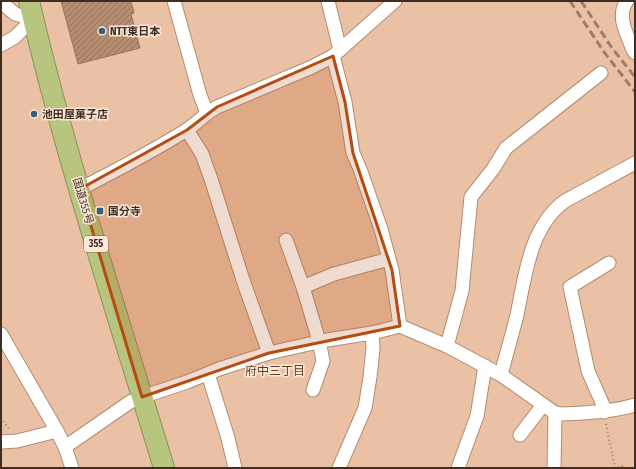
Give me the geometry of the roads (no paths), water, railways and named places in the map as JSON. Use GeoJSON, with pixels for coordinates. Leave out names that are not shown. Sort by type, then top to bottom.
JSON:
{"type":"FeatureCollection","features":[{"type":"Feature","properties":{"kind":"highway","name":"国道355号"},"geometry":{"type":"LineString","coordinates":[[31,10],[45,70],[164,468]]}},
{"type":"Feature","properties":{"kind":"street"},"geometry":{"type":"LineString","coordinates":[[174,1],[200,95],[207,112]]}},
{"type":"Feature","properties":{"kind":"street"},"geometry":{"type":"LineString","coordinates":[[328,1],[353,153],[381,229],[392,270],[400,326]]}},
{"type":"Feature","properties":{"kind":"street"},"geometry":{"type":"LineString","coordinates":[[80,189],[119,169],[187,130],[207,112],[312,67],[337,53],[395,1]]}},
{"type":"Feature","properties":{"kind":"street"},"geometry":{"type":"LineString","coordinates":[[627,1],[622,7],[621,17],[635,52]]}},
{"type":"Feature","properties":{"kind":"street"},"geometry":{"type":"LineString","coordinates":[[1,2],[14,14],[31,10]]}},
{"type":"Feature","properties":{"kind":"street"},"geometry":{"type":"LineString","coordinates":[[1,45],[15,37],[31,10]]}},
{"type":"Feature","properties":{"kind":"street"},"geometry":{"type":"LineString","coordinates":[[447,346],[462,291],[471,197],[493,169],[506,148],[601,73]]}},
{"type":"Feature","properties":{"kind":"street"},"geometry":{"type":"LineString","coordinates":[[187,130],[202,154],[244,283],[269,353]]}},
{"type":"Feature","properties":{"kind":"street"},"geometry":{"type":"LineString","coordinates":[[501,375],[517,316],[526,270],[535,242],[547,220],[556,208],[565,201],[635,163]]}},
{"type":"Feature","properties":{"kind":"street"},"geometry":{"type":"LineString","coordinates":[[286,240],[303,287],[319,341],[323,361],[313,390]]}},
{"type":"Feature","properties":{"kind":"street"},"geometry":{"type":"LineString","coordinates":[[303,287],[334,274],[389,259]]}},
{"type":"Feature","properties":{"kind":"street"},"geometry":{"type":"LineString","coordinates":[[604,412],[603,405],[588,371],[570,287],[609,263]]}},
{"type":"Feature","properties":{"kind":"street"},"geometry":{"type":"LineString","coordinates":[[65,447],[130,402],[142,397],[269,353],[319,341],[372,333],[400,326],[447,346],[485,366],[501,375],[555,413],[604,412],[619,410],[635,405]]}},
{"type":"Feature","properties":{"kind":"street"},"geometry":{"type":"LineString","coordinates":[[339,468],[365,408],[373,349],[372,333]]}},
{"type":"Feature","properties":{"kind":"street"},"geometry":{"type":"LineString","coordinates":[[1,334],[57,431],[65,447],[70,467]]}},
{"type":"Feature","properties":{"kind":"street"},"geometry":{"type":"LineString","coordinates":[[458,468],[477,416],[485,366]]}},
{"type":"Feature","properties":{"kind":"street"},"geometry":{"type":"LineString","coordinates":[[208,374],[228,438],[235,468]]}},
{"type":"Feature","properties":{"kind":"street"},"geometry":{"type":"LineString","coordinates":[[520,435],[543,405]]}},
{"type":"Feature","properties":{"kind":"street"},"geometry":{"type":"LineString","coordinates":[[554,468],[555,413]]}},
{"type":"Feature","properties":{"kind":"street"},"geometry":{"type":"LineString","coordinates":[[1,442],[17,441],[57,431]]}},
{"type":"Feature","properties":{"kind":"railway"},"geometry":{"type":"LineString","coordinates":[[570,1],[604,52],[635,92]]}},
{"type":"Feature","properties":{"kind":"railway"},"geometry":{"type":"LineString","coordinates":[[581,1],[612,48],[635,77]]}},
{"type":"Feature","properties":{"kind":"place","name":"NTT東日本"},"geometry":{"type":"Point","coordinates":[102,31]}},
{"type":"Feature","properties":{"kind":"place","name":"池田屋菓子店"},"geometry":{"type":"Point","coordinates":[34,114]}},
{"type":"Feature","properties":{"kind":"place","name":"国分寺"},"geometry":{"type":"Point","coordinates":[100,211]}},
{"type":"Feature","properties":{"kind":"district","name":"府中三丁目"},"geometry":{"type":"Point","coordinates":[275,371]}}]}
